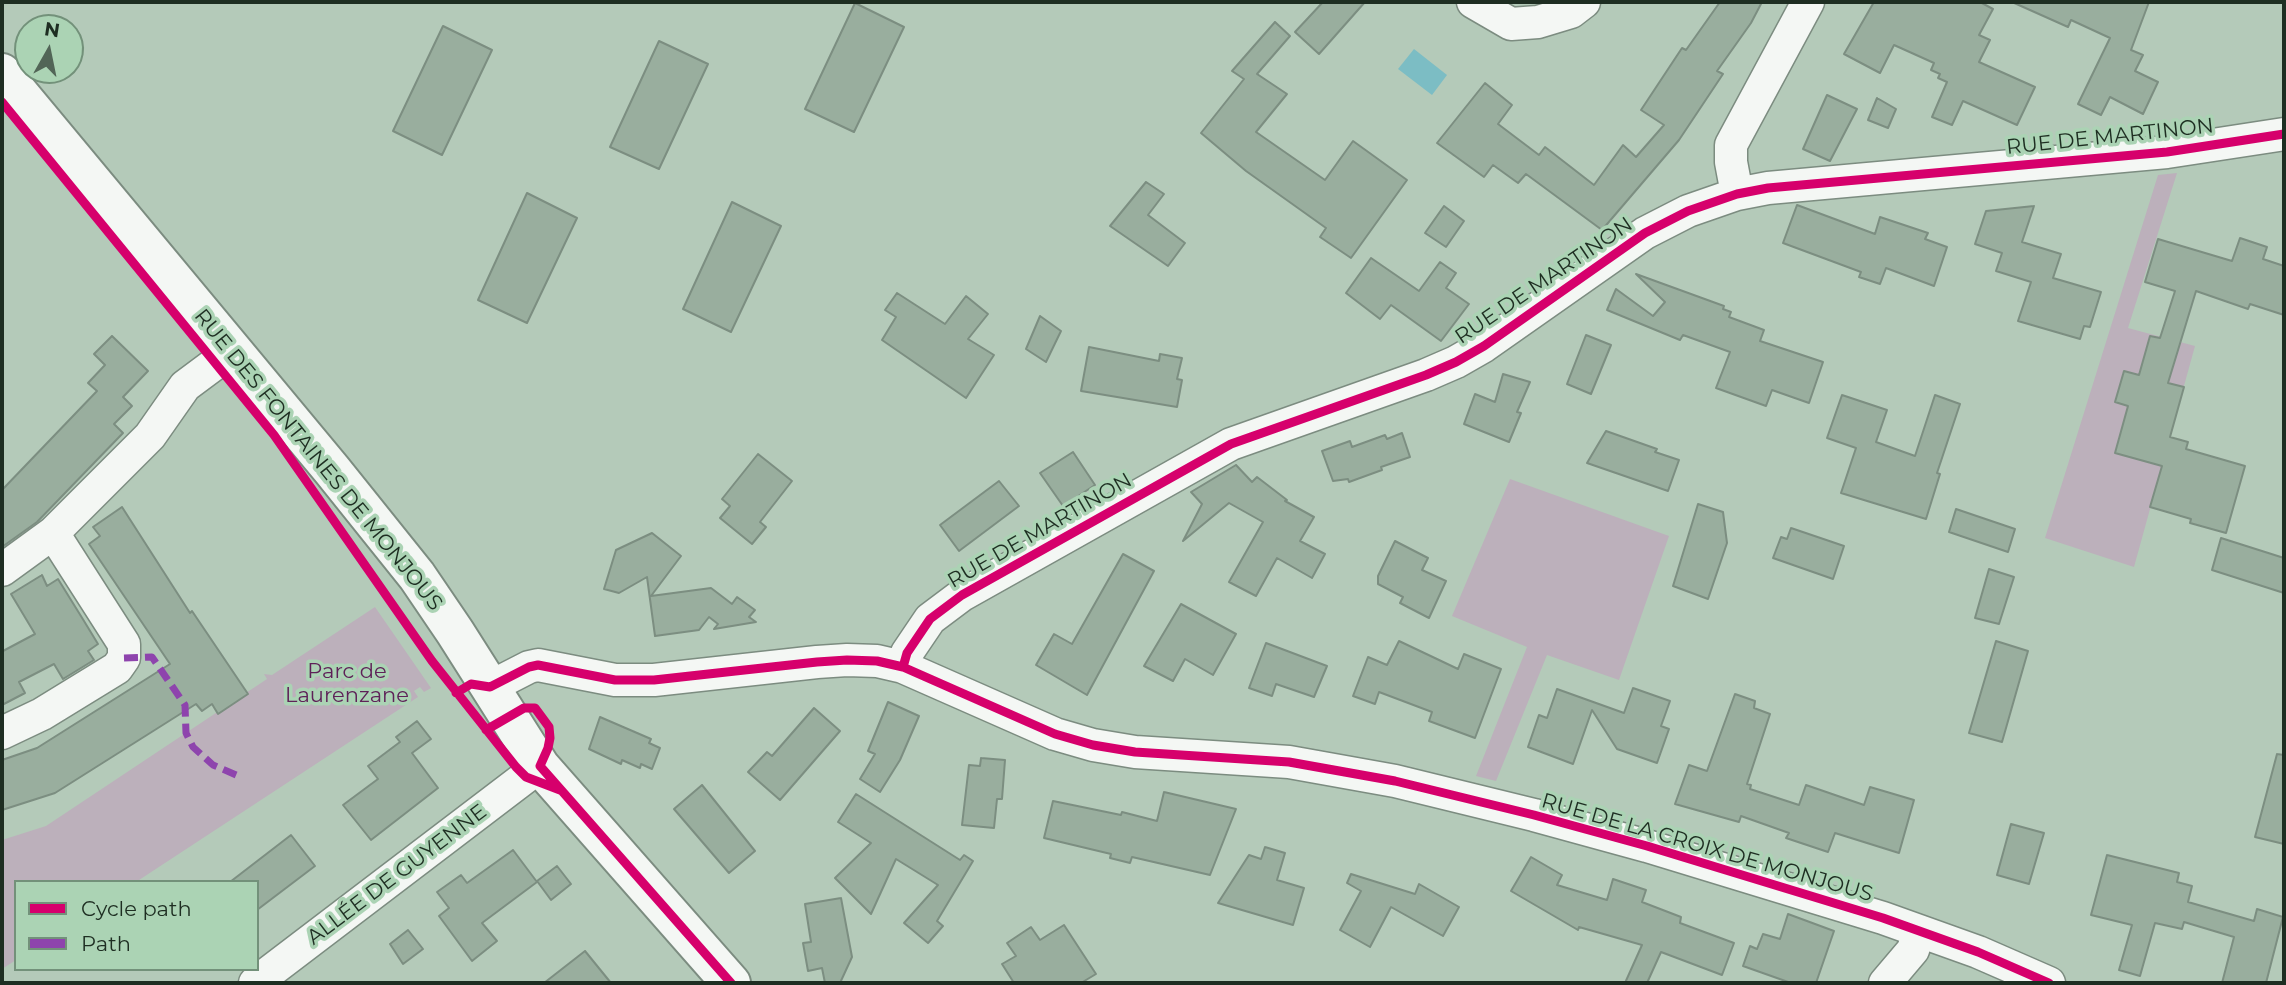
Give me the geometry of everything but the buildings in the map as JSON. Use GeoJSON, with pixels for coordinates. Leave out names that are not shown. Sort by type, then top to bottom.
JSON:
{"type":"FeatureCollection","features":[{"type":"Feature","properties":{"kind":"street"},"geometry":{"type":"LineString","coordinates":[[1474,2],[1511,24],[1538,22],[1571,12],[1584,2]]}},
{"type":"Feature","properties":{"kind":"street"},"geometry":{"type":"LineString","coordinates":[[1737,194],[1731,145],[1808,2]]}},
{"type":"Feature","properties":{"kind":"street","name":"RUE DES FONTAINES DE MONJOUS"},"geometry":{"type":"LineString","coordinates":[[2,73],[417,576],[540,766],[731,983]]}},
{"type":"Feature","properties":{"kind":"street","name":"RUE DE MARTINON"},"geometry":{"type":"LineString","coordinates":[[902,667],[907,653],[930,619],[961,595],[1231,444],[1456,362],[1484,346],[1645,233],[1688,211],[1737,194],[1793,184],[2167,152],[2284,134]]}},
{"type":"Feature","properties":{"kind":"street"},"geometry":{"type":"LineString","coordinates":[[2,570],[53,533],[150,436],[185,386],[232,351]]}},
{"type":"Feature","properties":{"kind":"street"},"geometry":{"type":"LineString","coordinates":[[2,733],[42,714],[117,668],[124,658],[124,644],[53,533]]}},
{"type":"Feature","properties":{"kind":"street","name":"RUE DE LA CROIX DE MONJOUS"},"geometry":{"type":"LineString","coordinates":[[490,687],[528,667],[538,665],[615,680],[653,680],[847,660],[877,661],[902,667],[1055,734],[1093,745],[1135,752],[1289,762],[1395,781],[1647,846],[1919,931],[2049,983]]}},
{"type":"Feature","properties":{"kind":"street","name":"ALLÉE DE GUYENNE"},"geometry":{"type":"LineString","coordinates":[[255,983],[540,766]]}},
{"type":"Feature","properties":{"kind":"street"},"geometry":{"type":"LineString","coordinates":[[1885,983],[1913,950],[1919,931]]}},
{"type":"Feature","properties":{"kind":"green space"},"geometry":{"type":"Polygon","coordinates":[[[2177,173],[2128,328],[2195,346],[2134,567],[2045,538],[2158,175],[2177,173]]]}},
{"type":"Feature","properties":{"kind":"green space"},"geometry":{"type":"Polygon","coordinates":[[[1510,479],[1669,536],[1619,680],[1547,655],[1496,781],[1476,776],[1527,647],[1452,616],[1510,479]]]}},
{"type":"Feature","properties":{"kind":"green space","name":"Parc de Laurenzane"},"geometry":{"type":"Polygon","coordinates":[[[375,607],[431,688],[424,692],[420,687],[414,691],[418,697],[139,880],[14,880],[14,961],[2,969],[2,840],[46,826],[267,679],[264,674],[272,675],[375,607]]]}},
{"type":"Feature","properties":{"kind":"water"},"geometry":{"type":"Polygon","coordinates":[[[1414,49],[1447,75],[1432,95],[1398,69],[1414,49]]]}},
{"type":"Feature","properties":{"kind":"marked path"},"geometry":{"type":"LineString","coordinates":[[124,658],[152,657],[185,705],[186,733],[193,747],[213,765],[241,777]]}},
{"type":"Feature","properties":{"kind":"cycle path"},"geometry":{"type":"LineString","coordinates":[[2,102],[274,435],[432,661],[516,767],[526,777],[560,790]]}},
{"type":"Feature","properties":{"kind":"cycle path"},"geometry":{"type":"LineString","coordinates":[[903,667],[907,653],[930,619],[962,595],[1231,444],[1456,362],[1484,346],[1645,233],[1688,211],[1737,194],[1768,188],[2167,152],[2284,134]]}},
{"type":"Feature","properties":{"kind":"cycle path"},"geometry":{"type":"LineString","coordinates":[[456,693],[471,684],[490,687],[538,665],[615,680],[654,680],[817,662],[877,661],[903,667],[1055,734],[1093,745],[1135,752],[1289,762],[1395,781],[1647,846],[1883,918],[1978,952],[2049,983]]}},
{"type":"Feature","properties":{"kind":"cycle path"},"geometry":{"type":"LineString","coordinates":[[486,730],[524,708],[535,708],[549,727],[550,738],[540,766],[731,983]]}}]}
